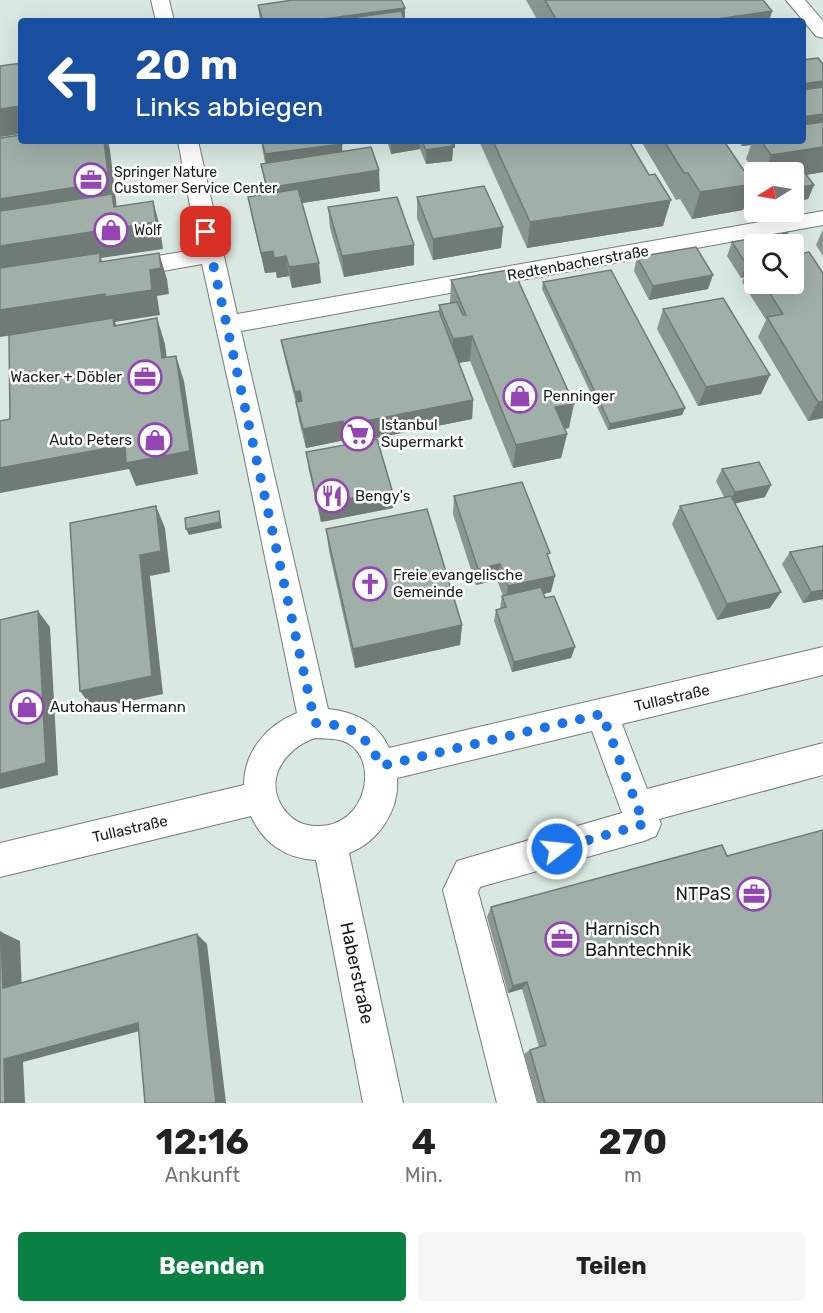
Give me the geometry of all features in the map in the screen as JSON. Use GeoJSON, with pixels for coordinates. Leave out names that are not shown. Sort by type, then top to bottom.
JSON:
{"type":"FeatureCollection","features":[{"type":"Feature","properties":{"kind":"street"},"geometry":{"type":"LineString","coordinates":[[160,0],[164,18]]}},
{"type":"Feature","properties":{"kind":"street"},"geometry":{"type":"LineString","coordinates":[[795,0],[823,32]]}},
{"type":"Feature","properties":{"kind":"street"},"geometry":{"type":"LineString","coordinates":[[189,144],[226,325],[251,426],[315,723]]}},
{"type":"Feature","properties":{"kind":"street","name":"Redtenbacherstraße"},"geometry":{"type":"LineString","coordinates":[[226,325],[823,218]]}},
{"type":"Feature","properties":{"kind":"street"},"geometry":{"type":"LineString","coordinates":[[104,273],[211,255]]}},
{"type":"Feature","properties":{"kind":"street","name":"Tullastraße"},"geometry":{"type":"LineString","coordinates":[[381,766],[823,661]]}},
{"type":"Feature","properties":{"kind":"street"},"geometry":{"type":"LineString","coordinates":[[517,1103],[460,890],[470,873],[644,824],[602,714]]}},
{"type":"Feature","properties":{"kind":"street"},"geometry":{"type":"LineString","coordinates":[[315,723],[339,724],[359,733],[372,746],[381,766],[382,791],[375,811],[358,830],[330,843],[301,842],[281,833],[268,819],[259,798],[259,774],[270,750],[290,732],[315,723]]}},
{"type":"Feature","properties":{"kind":"street"},"geometry":{"type":"LineString","coordinates":[[638,807],[823,759]]}},
{"type":"Feature","properties":{"kind":"street","name":"Tullastraße"},"geometry":{"type":"LineString","coordinates":[[0,860],[259,798]]}},
{"type":"Feature","properties":{"kind":"street","name":"Haberstraße"},"geometry":{"type":"LineString","coordinates":[[330,843],[383,1103]]}},
{"type":"Feature","properties":{"kind":"building"},"geometry":{"type":"Polygon","coordinates":[[[293,0],[401,0],[405,8],[331,18],[262,18],[258,5],[293,0]]]}},
{"type":"Feature","properties":{"kind":"building"},"geometry":{"type":"Polygon","coordinates":[[[545,0],[763,0],[772,11],[724,18],[555,18],[545,0]]]}},
{"type":"Feature","properties":{"kind":"building"},"geometry":{"type":"Polygon","coordinates":[[[401,11],[404,18],[351,18],[401,11]]]}},
{"type":"Feature","properties":{"kind":"building"},"geometry":{"type":"Polygon","coordinates":[[[818,58],[823,64],[823,81],[806,83],[806,60],[818,58]]]}},
{"type":"Feature","properties":{"kind":"building"},"geometry":{"type":"Polygon","coordinates":[[[18,63],[18,106],[0,109],[0,66],[18,63]]]}},
{"type":"Feature","properties":{"kind":"building"},"geometry":{"type":"Polygon","coordinates":[[[823,87],[823,114],[806,116],[806,89],[823,87]]]}},
{"type":"Feature","properties":{"kind":"building"},"geometry":{"type":"Polygon","coordinates":[[[823,122],[823,147],[771,155],[763,144],[806,144],[806,124],[823,122]]]}},
{"type":"Feature","properties":{"kind":"building"},"geometry":{"type":"Polygon","coordinates":[[[18,135],[18,144],[104,144],[109,182],[0,199],[0,138],[18,135]]]}},
{"type":"Feature","properties":{"kind":"building"},"geometry":{"type":"Polygon","coordinates":[[[263,144],[342,144],[265,154],[263,144]]]}},
{"type":"Feature","properties":{"kind":"building"},"geometry":{"type":"Polygon","coordinates":[[[423,144],[452,144],[453,146],[426,150],[423,144]]]}},
{"type":"Feature","properties":{"kind":"building"},"geometry":{"type":"Polygon","coordinates":[[[494,144],[631,144],[649,175],[655,174],[671,200],[530,222],[494,144]]]}},
{"type":"Feature","properties":{"kind":"building"},"geometry":{"type":"Polygon","coordinates":[[[666,144],[726,144],[744,171],[744,185],[700,192],[688,173],[684,173],[666,144]]]}},
{"type":"Feature","properties":{"kind":"building"},"geometry":{"type":"Polygon","coordinates":[[[371,147],[379,170],[267,188],[261,164],[371,147]]]}},
{"type":"Feature","properties":{"kind":"building"},"geometry":{"type":"Polygon","coordinates":[[[804,172],[814,185],[804,186],[804,172]]]}},
{"type":"Feature","properties":{"kind":"building"},"geometry":{"type":"Polygon","coordinates":[[[484,186],[503,227],[433,239],[417,197],[484,186]]]}},
{"type":"Feature","properties":{"kind":"building"},"geometry":{"type":"Polygon","coordinates":[[[298,189],[319,263],[289,267],[286,256],[274,258],[273,251],[261,253],[248,197],[298,189]]]}},
{"type":"Feature","properties":{"kind":"building"},"geometry":{"type":"Polygon","coordinates":[[[112,194],[114,207],[153,201],[156,222],[0,246],[0,211],[112,194]]]}},
{"type":"Feature","properties":{"kind":"building"},"geometry":{"type":"Polygon","coordinates":[[[397,197],[414,245],[342,256],[328,207],[397,197]]]}},
{"type":"Feature","properties":{"kind":"building"},"geometry":{"type":"Polygon","coordinates":[[[744,240],[744,261],[732,242],[744,240]]]}},
{"type":"Feature","properties":{"kind":"building"},"geometry":{"type":"Polygon","coordinates":[[[696,247],[713,275],[653,286],[637,257],[696,247]]]}},
{"type":"Feature","properties":{"kind":"building"},"geometry":{"type":"Polygon","coordinates":[[[809,252],[823,273],[823,401],[818,402],[767,317],[783,314],[770,294],[804,294],[804,253],[809,252]]]}},
{"type":"Feature","properties":{"kind":"building"},"geometry":{"type":"Polygon","coordinates":[[[100,253],[100,262],[159,253],[161,268],[150,270],[152,290],[105,297],[105,294],[0,310],[0,268],[100,253]]]}},
{"type":"Feature","properties":{"kind":"building","name":"Penninger"},"geometry":{"type":"Polygon","coordinates":[[[513,269],[574,404],[555,407],[567,434],[516,445],[472,336],[453,339],[439,305],[457,302],[463,315],[466,315],[451,280],[513,269]]]}},
{"type":"Feature","properties":{"kind":"building"},"geometry":{"type":"Polygon","coordinates":[[[611,270],[685,408],[610,424],[543,282],[611,270]]]}},
{"type":"Feature","properties":{"kind":"building"},"geometry":{"type":"Polygon","coordinates":[[[723,298],[770,375],[706,387],[663,309],[723,298]]]}},
{"type":"Feature","properties":{"kind":"building"},"geometry":{"type":"Polygon","coordinates":[[[439,311],[473,400],[345,425],[343,421],[303,429],[296,402],[302,401],[300,391],[295,392],[281,340],[439,311]]]}},
{"type":"Feature","properties":{"kind":"building"},"geometry":{"type":"Polygon","coordinates":[[[113,318],[114,326],[157,318],[162,358],[176,356],[190,451],[126,463],[125,445],[0,468],[0,421],[10,419],[9,335],[113,318]]]}},
{"type":"Feature","properties":{"kind":"building"},"geometry":{"type":"Polygon","coordinates":[[[377,439],[392,490],[318,505],[306,452],[377,439]]]}},
{"type":"Feature","properties":{"kind":"building"},"geometry":{"type":"Polygon","coordinates":[[[759,462],[771,485],[735,492],[722,469],[759,462]]]}},
{"type":"Feature","properties":{"kind":"building"},"geometry":{"type":"Polygon","coordinates":[[[522,482],[550,553],[547,554],[555,576],[508,586],[500,564],[478,569],[454,496],[522,482]]]}},
{"type":"Feature","properties":{"kind":"building"},"geometry":{"type":"Polygon","coordinates":[[[731,496],[781,592],[727,604],[680,506],[731,496]]]}},
{"type":"Feature","properties":{"kind":"building"},"geometry":{"type":"Polygon","coordinates":[[[156,506],[161,551],[140,555],[152,676],[80,691],[70,523],[156,506]]]}},
{"type":"Feature","properties":{"kind":"building"},"geometry":{"type":"Polygon","coordinates":[[[427,509],[462,625],[353,649],[326,529],[427,509]]]}},
{"type":"Feature","properties":{"kind":"building"},"geometry":{"type":"Polygon","coordinates":[[[219,511],[220,522],[186,529],[185,518],[219,511]]]}},
{"type":"Feature","properties":{"kind":"building"},"geometry":{"type":"Polygon","coordinates":[[[823,546],[823,590],[811,592],[790,552],[823,546]]]}},
{"type":"Feature","properties":{"kind":"building"},"geometry":{"type":"Polygon","coordinates":[[[541,587],[545,598],[554,596],[575,647],[514,662],[496,610],[506,607],[502,596],[541,587]]]}},
{"type":"Feature","properties":{"kind":"building","name":"Autohaus Hermann"},"geometry":{"type":"Polygon","coordinates":[[[38,611],[46,763],[0,774],[0,620],[38,611]]]}},
{"type":"Feature","properties":{"kind":"building"},"geometry":{"type":"Polygon","coordinates":[[[823,830],[823,1103],[545,1103],[530,1050],[546,1045],[527,982],[513,986],[491,907],[722,845],[727,856],[823,830]]]}},
{"type":"Feature","properties":{"kind":"building"},"geometry":{"type":"Polygon","coordinates":[[[0,932],[3,988],[197,934],[216,1103],[145,1103],[138,1023],[4,1059],[5,1103],[0,1103],[0,932]]]}},
{"type":"Feature","properties":{"kind":"place","name":"Springer Nature Customer Service Center"},"geometry":{"type":"Point","coordinates":[91,180]}},
{"type":"Feature","properties":{"kind":"place","name":"Wolf"},"geometry":{"type":"Point","coordinates":[111,230]}},
{"type":"Feature","properties":{"kind":"place","name":"Wacker + Döbler"},"geometry":{"type":"Point","coordinates":[145,377]}},
{"type":"Feature","properties":{"kind":"place","name":"Penninger"},"geometry":{"type":"Point","coordinates":[520,396]}},
{"type":"Feature","properties":{"kind":"place","name":"Istanbul Supermarkt"},"geometry":{"type":"Point","coordinates":[358,434]}},
{"type":"Feature","properties":{"kind":"place","name":"Auto Peters"},"geometry":{"type":"Point","coordinates":[155,440]}},
{"type":"Feature","properties":{"kind":"place","name":"Bengy's"},"geometry":{"type":"Point","coordinates":[332,496]}},
{"type":"Feature","properties":{"kind":"place","name":"Freie evangelische Gemeinde"},"geometry":{"type":"Point","coordinates":[370,584]}},
{"type":"Feature","properties":{"kind":"place","name":"Autohaus Hermann"},"geometry":{"type":"Point","coordinates":[27,707]}},
{"type":"Feature","properties":{"kind":"place","name":"NTPaS"},"geometry":{"type":"Point","coordinates":[754,894]}},
{"type":"Feature","properties":{"kind":"place","name":"Harnisch Bahntechnik"},"geometry":{"type":"Point","coordinates":[562,939]}},
{"type":"Feature","properties":{"kind":"route"},"geometry":{"type":"LineString","coordinates":[[206,232],[251,426],[315,723],[339,724],[359,733],[372,746],[381,766],[602,714],[644,824],[557,849]]}}]}
